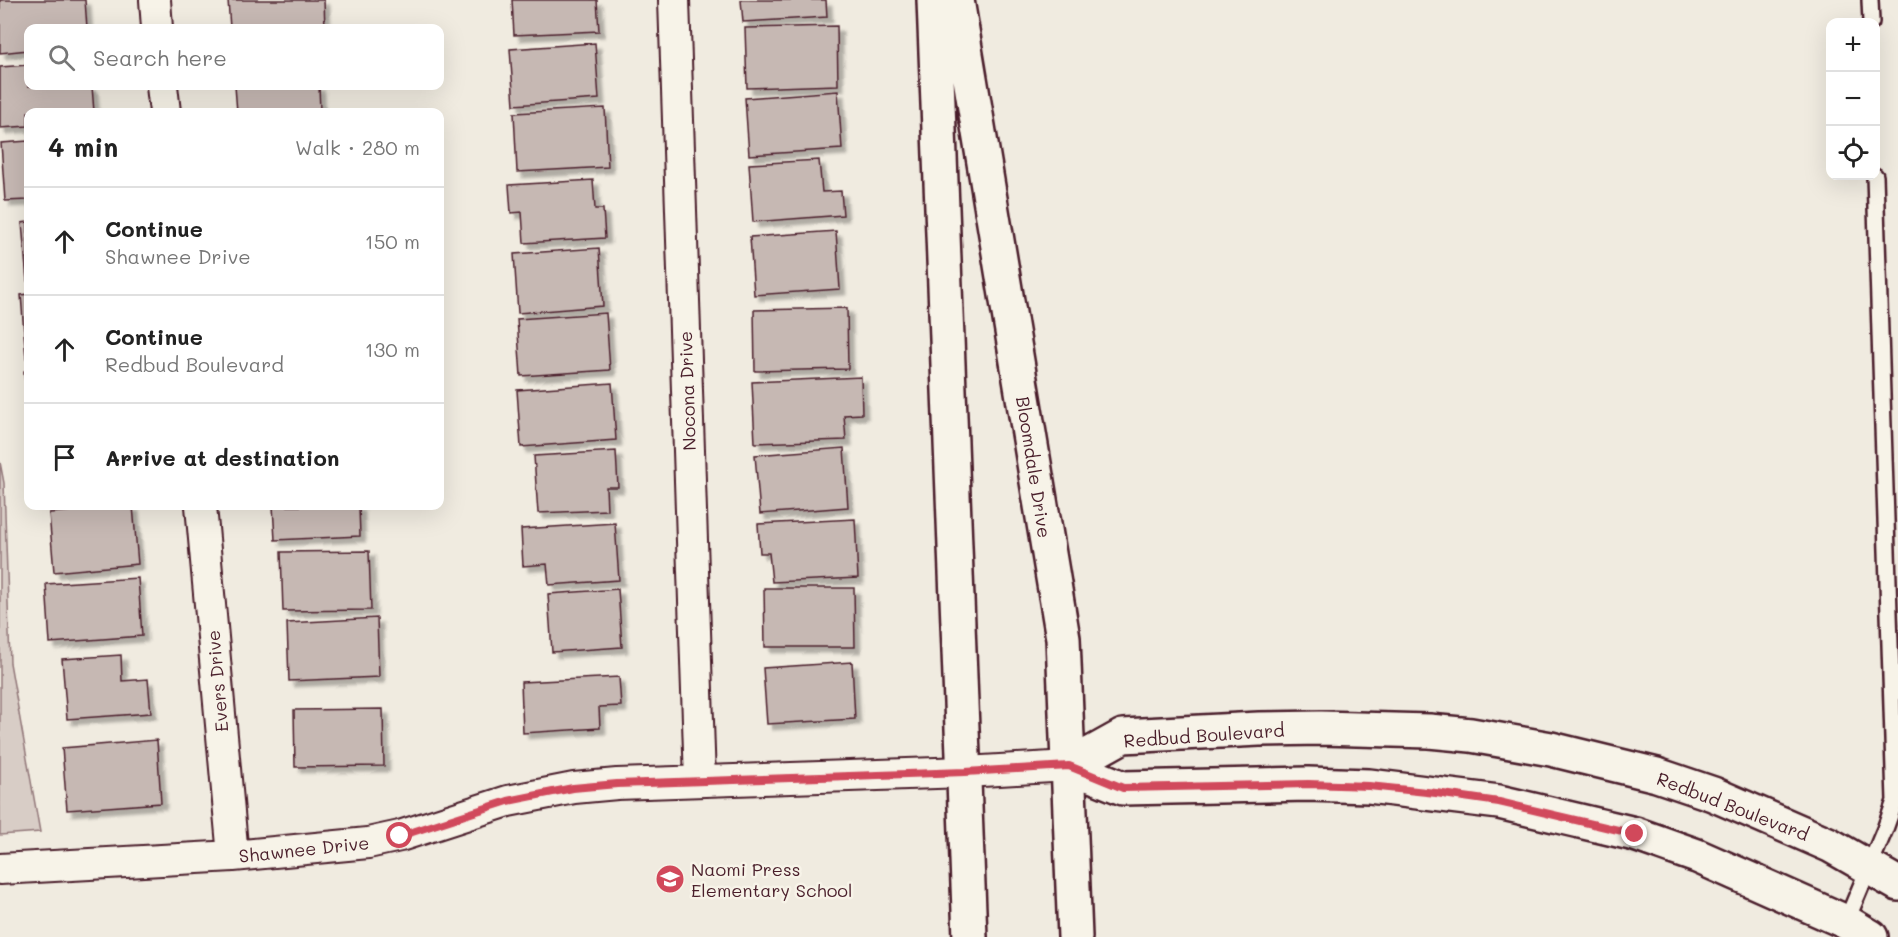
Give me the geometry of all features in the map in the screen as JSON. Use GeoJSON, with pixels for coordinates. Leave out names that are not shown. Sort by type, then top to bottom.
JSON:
{"type":"FeatureCollection","features":[{"type":"Feature","properties":{"kind":"street"},"geometry":{"type":"LineString","coordinates":[[155,0],[157,24]]}},
{"type":"Feature","properties":{"kind":"street","name":"Nocona Drive"},"geometry":{"type":"LineString","coordinates":[[674,0],[700,781]]}},
{"type":"Feature","properties":{"kind":"street"},"geometry":{"type":"LineString","coordinates":[[934,0],[970,937]]}},
{"type":"Feature","properties":{"kind":"street","name":"Bloomdale Drive"},"geometry":{"type":"LineString","coordinates":[[957,0],[1063,638],[1075,937]]}},
{"type":"Feature","properties":{"kind":"street"},"geometry":{"type":"LineString","coordinates":[[162,90],[165,108]]}},
{"type":"Feature","properties":{"kind":"street","name":"Evers Drive"},"geometry":{"type":"LineString","coordinates":[[201,510],[233,856]]}},
{"type":"Feature","properties":{"kind":"street","name":"Redbud Boulevard"},"geometry":{"type":"LineString","coordinates":[[1069,766],[1123,736],[1321,728],[1429,731],[1471,735],[1551,749],[1657,775],[1713,794],[1830,845],[1898,884]]}},
{"type":"Feature","properties":{"kind":"street"},"geometry":{"type":"LineString","coordinates":[[1069,766],[1123,788],[1308,784],[1369,786],[1499,802],[1635,834],[1697,856],[1858,930]]}},
{"type":"Feature","properties":{"kind":"street","name":"Shawnee Drive"},"geometry":{"type":"LineString","coordinates":[[0,869],[233,856],[368,843],[400,836],[508,801],[573,788],[617,784],[965,772],[1069,766]]}},
{"type":"Feature","properties":{"kind":"lane"},"geometry":{"type":"LineString","coordinates":[[1870,0],[1871,18]]}},
{"type":"Feature","properties":{"kind":"lane"},"geometry":{"type":"LineString","coordinates":[[1858,930],[1870,866],[1895,801],[1894,658],[1875,180]]}},
{"type":"Feature","properties":{"kind":"shaded area"},"geometry":{"type":"Polygon","coordinates":[[[0,462],[4,483],[10,663],[40,832],[0,835],[0,462]]]}},
{"type":"Feature","properties":{"kind":"building"},"geometry":{"type":"Polygon","coordinates":[[[0,0],[85,0],[87,24],[24,24],[24,50],[0,53],[0,0]]]}},
{"type":"Feature","properties":{"kind":"building"},"geometry":{"type":"Polygon","coordinates":[[[228,0],[324,0],[325,24],[230,24],[228,0]]]}},
{"type":"Feature","properties":{"kind":"building"},"geometry":{"type":"Polygon","coordinates":[[[512,0],[597,0],[599,31],[514,35],[512,0]]]}},
{"type":"Feature","properties":{"kind":"building"},"geometry":{"type":"Polygon","coordinates":[[[741,0],[826,0],[827,17],[743,22],[741,0]]]}},
{"type":"Feature","properties":{"kind":"building"},"geometry":{"type":"Polygon","coordinates":[[[837,26],[838,85],[747,88],[745,28],[837,26]]]}},
{"type":"Feature","properties":{"kind":"building"},"geometry":{"type":"Polygon","coordinates":[[[595,43],[599,99],[514,105],[510,49],[595,43]]]}},
{"type":"Feature","properties":{"kind":"building"},"geometry":{"type":"Polygon","coordinates":[[[24,65],[24,90],[92,90],[94,108],[24,108],[24,126],[0,128],[0,67],[24,65]]]}},
{"type":"Feature","properties":{"kind":"building"},"geometry":{"type":"Polygon","coordinates":[[[235,90],[319,90],[320,108],[237,108],[235,90]]]}},
{"type":"Feature","properties":{"kind":"building"},"geometry":{"type":"Polygon","coordinates":[[[838,91],[842,149],[749,155],[745,98],[838,91]]]}},
{"type":"Feature","properties":{"kind":"building"},"geometry":{"type":"Polygon","coordinates":[[[605,108],[608,167],[517,172],[514,113],[605,108]]]}},
{"type":"Feature","properties":{"kind":"building"},"geometry":{"type":"Polygon","coordinates":[[[24,141],[24,200],[5,201],[1,143],[24,141]]]}},
{"type":"Feature","properties":{"kind":"building"},"geometry":{"type":"Polygon","coordinates":[[[819,160],[822,192],[841,191],[843,215],[753,222],[749,164],[819,160]]]}},
{"type":"Feature","properties":{"kind":"building"},"geometry":{"type":"Polygon","coordinates":[[[593,180],[595,209],[603,209],[605,238],[524,243],[522,212],[511,213],[509,185],[593,180]]]}},
{"type":"Feature","properties":{"kind":"building"},"geometry":{"type":"Polygon","coordinates":[[[22,223],[24,223],[24,246],[22,223]]]}},
{"type":"Feature","properties":{"kind":"building"},"geometry":{"type":"Polygon","coordinates":[[[836,231],[840,289],[754,295],[750,237],[836,231]]]}},
{"type":"Feature","properties":{"kind":"building"},"geometry":{"type":"Polygon","coordinates":[[[599,248],[603,306],[518,313],[514,254],[599,248]]]}},
{"type":"Feature","properties":{"kind":"building"},"geometry":{"type":"Polygon","coordinates":[[[21,295],[24,295],[24,333],[21,295]]]}},
{"type":"Feature","properties":{"kind":"building"},"geometry":{"type":"Polygon","coordinates":[[[847,308],[848,369],[755,371],[754,310],[847,308]]]}},
{"type":"Feature","properties":{"kind":"building"},"geometry":{"type":"Polygon","coordinates":[[[606,313],[610,370],[521,376],[517,319],[606,313]]]}},
{"type":"Feature","properties":{"kind":"building"},"geometry":{"type":"Polygon","coordinates":[[[861,377],[862,414],[844,415],[846,440],[755,443],[752,382],[861,377]]]}},
{"type":"Feature","properties":{"kind":"building"},"geometry":{"type":"Polygon","coordinates":[[[612,383],[616,440],[521,447],[517,390],[612,383]]]}},
{"type":"Feature","properties":{"kind":"building"},"geometry":{"type":"Polygon","coordinates":[[[844,448],[848,507],[760,514],[755,455],[844,448]]]}},
{"type":"Feature","properties":{"kind":"building"},"geometry":{"type":"Polygon","coordinates":[[[616,451],[618,487],[606,487],[607,510],[538,513],[534,456],[616,451]]]}},
{"type":"Feature","properties":{"kind":"building"},"geometry":{"type":"Polygon","coordinates":[[[133,510],[138,564],[54,572],[49,513],[133,510]]]}},
{"type":"Feature","properties":{"kind":"building"},"geometry":{"type":"Polygon","coordinates":[[[273,510],[359,510],[360,536],[275,540],[273,510]]]}},
{"type":"Feature","properties":{"kind":"building"},"geometry":{"type":"Polygon","coordinates":[[[855,519],[858,578],[772,582],[769,553],[760,553],[758,524],[855,519]]]}},
{"type":"Feature","properties":{"kind":"building"},"geometry":{"type":"Polygon","coordinates":[[[615,523],[619,580],[549,585],[547,564],[523,566],[521,529],[615,523]]]}},
{"type":"Feature","properties":{"kind":"building"},"geometry":{"type":"Polygon","coordinates":[[[369,551],[371,610],[283,611],[281,552],[369,551]]]}},
{"type":"Feature","properties":{"kind":"building"},"geometry":{"type":"Polygon","coordinates":[[[138,578],[142,636],[50,643],[46,584],[138,578]]]}},
{"type":"Feature","properties":{"kind":"building"},"geometry":{"type":"Polygon","coordinates":[[[764,588],[854,588],[855,647],[765,647],[764,588]]]}},
{"type":"Feature","properties":{"kind":"building"},"geometry":{"type":"Polygon","coordinates":[[[618,589],[622,647],[552,652],[548,594],[618,589]]]}},
{"type":"Feature","properties":{"kind":"building"},"geometry":{"type":"Polygon","coordinates":[[[377,618],[379,677],[289,681],[287,623],[377,618]]]}},
{"type":"Feature","properties":{"kind":"building"},"geometry":{"type":"Polygon","coordinates":[[[121,655],[122,681],[148,679],[151,713],[67,719],[62,659],[121,655]]]}},
{"type":"Feature","properties":{"kind":"building"},"geometry":{"type":"Polygon","coordinates":[[[852,662],[855,719],[767,724],[763,668],[852,662]]]}},
{"type":"Feature","properties":{"kind":"building"},"geometry":{"type":"Polygon","coordinates":[[[619,677],[621,706],[599,707],[600,728],[523,733],[521,682],[619,677]]]}},
{"type":"Feature","properties":{"kind":"building"},"geometry":{"type":"Polygon","coordinates":[[[383,709],[384,766],[295,767],[294,710],[383,709]]]}},
{"type":"Feature","properties":{"kind":"building"},"geometry":{"type":"Polygon","coordinates":[[[157,740],[161,803],[67,810],[62,748],[157,740]]]}},
{"type":"Feature","properties":{"kind":"place","name":"Naomi Press Elementary School"},"geometry":{"type":"Point","coordinates":[670,879]}},
{"type":"Feature","properties":{"kind":"route"},"geometry":{"type":"LineString","coordinates":[[400,836],[508,801],[573,788],[617,784],[965,772],[1069,766],[1123,788],[1308,784],[1369,786],[1436,793],[1499,802],[1558,814],[1635,834]]}}]}
